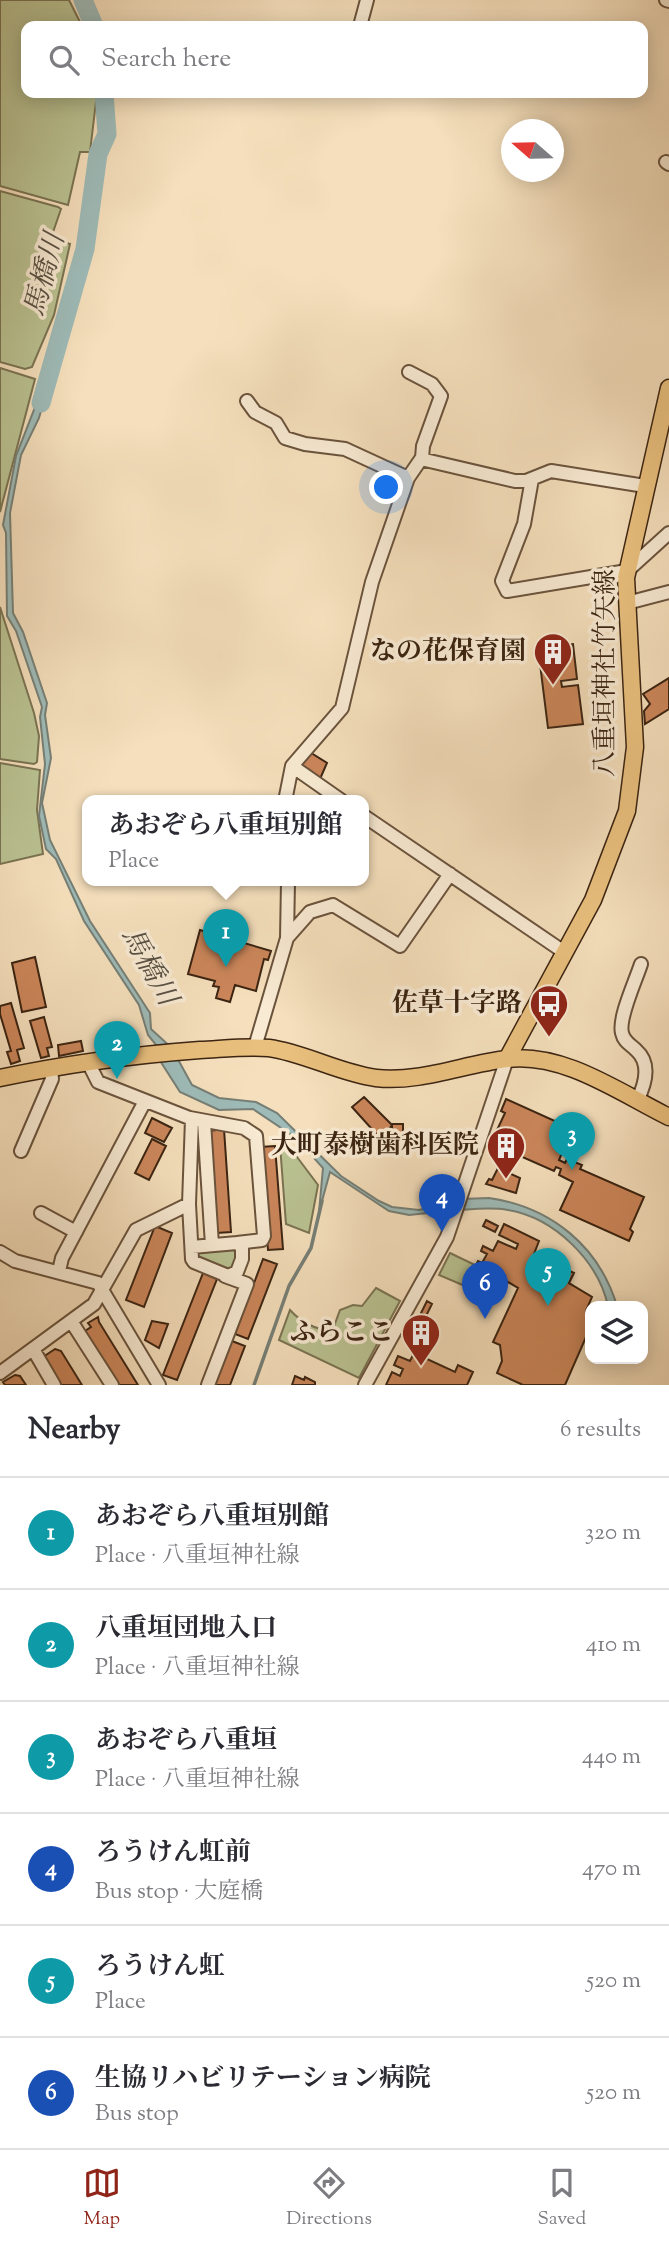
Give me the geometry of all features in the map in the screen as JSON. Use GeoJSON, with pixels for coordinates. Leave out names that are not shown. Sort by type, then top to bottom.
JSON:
{"type":"FeatureCollection","features":[{"type":"Feature","properties":{"kind":"main road","name":"八重垣神社竹矢線"},"geometry":{"type":"LineString","coordinates":[[507,1059],[608,866],[631,791],[635,747],[627,571],[669,388]]}},
{"type":"Feature","properties":{"kind":"main road"},"geometry":{"type":"LineString","coordinates":[[0,1075],[150,1055],[255,1047],[272,1049],[341,1071],[377,1078],[407,1078],[507,1059],[546,1061],[571,1069],[669,1117]]}},
{"type":"Feature","properties":{"kind":"street"},"geometry":{"type":"LineString","coordinates":[[362,21],[368,0]]}},
{"type":"Feature","properties":{"kind":"street"},"geometry":{"type":"LineString","coordinates":[[286,795],[292,766],[342,708],[372,582],[408,478],[422,458],[423,446],[441,396],[432,384],[409,372]]}},
{"type":"Feature","properties":{"kind":"street"},"geometry":{"type":"LineString","coordinates":[[247,401],[255,412],[276,423],[285,438],[305,444],[345,449],[408,478]]}},
{"type":"Feature","properties":{"kind":"street"},"geometry":{"type":"LineString","coordinates":[[422,458],[515,481],[532,479],[551,471],[645,486]]}},
{"type":"Feature","properties":{"kind":"street"},"geometry":{"type":"LineString","coordinates":[[532,479],[524,524],[502,581],[504,590],[511,592],[627,571],[669,533]]}},
{"type":"Feature","properties":{"kind":"street"},"geometry":{"type":"LineString","coordinates":[[627,603],[669,592]]}},
{"type":"Feature","properties":{"kind":"street"},"geometry":{"type":"LineString","coordinates":[[292,766],[333,795]]}},
{"type":"Feature","properties":{"kind":"street"},"geometry":{"type":"LineString","coordinates":[[369,819],[564,952]]}},
{"type":"Feature","properties":{"kind":"street"},"geometry":{"type":"LineString","coordinates":[[287,938],[310,912],[333,905],[400,946],[450,874]]}},
{"type":"Feature","properties":{"kind":"street"},"geometry":{"type":"LineString","coordinates":[[255,1047],[287,938],[288,886]]}},
{"type":"Feature","properties":{"kind":"street"},"geometry":{"type":"LineString","coordinates":[[637,1101],[644,1088],[645,1064],[640,1053],[626,1042],[621,1029],[641,964]]}},
{"type":"Feature","properties":{"kind":"street"},"geometry":{"type":"LineString","coordinates":[[365,1385],[439,1254],[456,1216],[507,1059]]}},
{"type":"Feature","properties":{"kind":"street"},"geometry":{"type":"LineString","coordinates":[[88,1062],[98,1082],[190,1118],[244,1128],[256,1136],[264,1236],[262,1240],[192,1247]]}},
{"type":"Feature","properties":{"kind":"street"},"geometry":{"type":"LineString","coordinates":[[21,1151],[52,1079],[51,1069]]}},
{"type":"Feature","properties":{"kind":"street"},"geometry":{"type":"LineString","coordinates":[[59,1270],[145,1101]]}},
{"type":"Feature","properties":{"kind":"street"},"geometry":{"type":"LineString","coordinates":[[190,1118],[194,1126],[189,1204],[196,1264],[247,1284],[208,1385]]}},
{"type":"Feature","properties":{"kind":"street"},"geometry":{"type":"LineString","coordinates":[[204,1122],[212,1245]]}},
{"type":"Feature","properties":{"kind":"street"},"geometry":{"type":"LineString","coordinates":[[0,1373],[94,1304],[136,1230],[189,1204]]}},
{"type":"Feature","properties":{"kind":"street"},"geometry":{"type":"LineString","coordinates":[[41,1213],[76,1232]]}},
{"type":"Feature","properties":{"kind":"street"},"geometry":{"type":"LineString","coordinates":[[225,1276],[234,1274],[241,1263],[243,1253],[237,1243]]}},
{"type":"Feature","properties":{"kind":"street"},"geometry":{"type":"LineString","coordinates":[[0,1252],[15,1261],[94,1280],[159,1385]]}},
{"type":"Feature","properties":{"kind":"street"},"geometry":{"type":"LineString","coordinates":[[71,1321],[112,1385]]}},
{"type":"Feature","properties":{"kind":"street"},"geometry":{"type":"LineString","coordinates":[[33,1349],[54,1385]]}},
{"type":"Feature","properties":{"kind":"green space"},"geometry":{"type":"Polygon","coordinates":[[[0,0],[69,0],[80,21],[21,21],[21,98],[96,98],[90,152],[80,152],[68,205],[0,186],[0,0]]]}},
{"type":"Feature","properties":{"kind":"green space"},"geometry":{"type":"Polygon","coordinates":[[[0,191],[61,209],[51,238],[70,244],[54,315],[32,367],[25,369],[0,362],[0,191]]]}},
{"type":"Feature","properties":{"kind":"green space"},"geometry":{"type":"Polygon","coordinates":[[[0,368],[35,379],[0,512],[0,368]]]}},
{"type":"Feature","properties":{"kind":"green space"},"geometry":{"type":"Polygon","coordinates":[[[0,607],[39,736],[37,762],[34,764],[0,759],[0,607]]]}},
{"type":"Feature","properties":{"kind":"green space"},"geometry":{"type":"Polygon","coordinates":[[[0,763],[40,770],[37,810],[43,854],[0,864],[0,763]]]}},
{"type":"Feature","properties":{"kind":"green space"},"geometry":{"type":"Polygon","coordinates":[[[280,1145],[291,1149],[318,1185],[309,1233],[286,1224],[280,1145]]]}},
{"type":"Feature","properties":{"kind":"green space"},"geometry":{"type":"Polygon","coordinates":[[[237,1249],[237,1261],[229,1271],[196,1257],[199,1252],[237,1249]]]}},
{"type":"Feature","properties":{"kind":"green space"},"geometry":{"type":"Polygon","coordinates":[[[450,1253],[475,1265],[468,1280],[476,1284],[472,1289],[439,1275],[450,1253]]]}},
{"type":"Feature","properties":{"kind":"green space"},"geometry":{"type":"Polygon","coordinates":[[[376,1288],[400,1301],[359,1378],[279,1340],[290,1310],[309,1325],[333,1329],[340,1310],[353,1305],[362,1306],[376,1288]]]}},
{"type":"Feature","properties":{"kind":"water"},"geometry":{"type":"Polygon","coordinates":[[[46,379],[50,379],[39,418],[21,455],[10,513],[13,613],[23,632],[47,703],[45,715],[51,758],[42,803],[50,840],[90,921],[150,1013],[151,1029],[174,1050],[156,1053],[157,1046],[148,1035],[139,1005],[84,921],[56,859],[46,849],[39,816],[45,764],[40,717],[42,707],[16,631],[7,616],[6,533],[3,525],[16,456],[46,379]]]}},
{"type":"Feature","properties":{"kind":"water"},"geometry":{"type":"Polygon","coordinates":[[[175,1054],[192,1085],[219,1098],[256,1102],[277,1113],[341,1176],[379,1201],[392,1207],[419,1210],[461,1199],[457,1210],[409,1215],[389,1211],[330,1172],[319,1212],[323,1168],[296,1138],[253,1109],[219,1110],[180,1092],[157,1056],[175,1054]]]}},
{"type":"Feature","properties":{"kind":"water"},"geometry":{"type":"Polygon","coordinates":[[[489,1198],[512,1203],[552,1220],[585,1248],[598,1265],[615,1301],[607,1301],[595,1273],[572,1244],[558,1232],[542,1222],[508,1210],[459,1210],[462,1199],[489,1198]]]}},
{"type":"Feature","properties":{"kind":"building","name":"なの花保育園"},"geometry":{"type":"Polygon","coordinates":[[[573,644],[577,679],[561,681],[562,687],[578,685],[583,724],[548,728],[538,648],[573,644]]]}},
{"type":"Feature","properties":{"kind":"building"},"geometry":{"type":"Polygon","coordinates":[[[669,678],[669,709],[645,724],[644,711],[650,704],[643,694],[669,678]]]}},
{"type":"Feature","properties":{"kind":"building"},"geometry":{"type":"Polygon","coordinates":[[[308,751],[327,763],[320,779],[299,766],[308,751]]]}},
{"type":"Feature","properties":{"kind":"building"},"geometry":{"type":"Polygon","coordinates":[[[200,930],[271,951],[268,960],[264,959],[256,991],[235,985],[230,1002],[216,998],[219,987],[213,986],[215,981],[188,974],[200,930]]]}},
{"type":"Feature","properties":{"kind":"building"},"geometry":{"type":"Polygon","coordinates":[[[35,957],[46,1007],[22,1012],[12,963],[35,957]]]}},
{"type":"Feature","properties":{"kind":"building"},"geometry":{"type":"Polygon","coordinates":[[[11,1003],[24,1048],[17,1050],[20,1061],[11,1064],[7,1052],[11,1051],[0,1006],[11,1003]]]}},
{"type":"Feature","properties":{"kind":"building"},"geometry":{"type":"Polygon","coordinates":[[[44,1017],[52,1047],[47,1048],[49,1056],[41,1058],[30,1021],[44,1017]]]}},
{"type":"Feature","properties":{"kind":"building"},"geometry":{"type":"Polygon","coordinates":[[[81,1041],[83,1051],[59,1056],[58,1045],[81,1041]]]}},
{"type":"Feature","properties":{"kind":"building"},"geometry":{"type":"Polygon","coordinates":[[[364,1097],[392,1125],[384,1137],[379,1137],[352,1107],[364,1097]]]}},
{"type":"Feature","properties":{"kind":"building"},"geometry":{"type":"Polygon","coordinates":[[[506,1099],[577,1131],[572,1143],[567,1141],[559,1160],[565,1163],[567,1159],[582,1165],[580,1169],[644,1197],[630,1229],[633,1232],[629,1241],[560,1210],[573,1182],[559,1175],[561,1169],[556,1167],[554,1171],[491,1143],[505,1113],[501,1111],[506,1099]]]}},
{"type":"Feature","properties":{"kind":"building"},"geometry":{"type":"Polygon","coordinates":[[[152,1118],[172,1128],[164,1142],[145,1133],[152,1118]]]}},
{"type":"Feature","properties":{"kind":"building"},"geometry":{"type":"Polygon","coordinates":[[[392,1124],[403,1124],[403,1133],[392,1133],[392,1124]]]}},
{"type":"Feature","properties":{"kind":"building"},"geometry":{"type":"Polygon","coordinates":[[[224,1129],[231,1232],[217,1233],[209,1131],[224,1129]]]}},
{"type":"Feature","properties":{"kind":"building"},"geometry":{"type":"Polygon","coordinates":[[[152,1139],[166,1146],[149,1180],[135,1173],[152,1139]]]}},
{"type":"Feature","properties":{"kind":"building"},"geometry":{"type":"Polygon","coordinates":[[[275,1146],[283,1249],[268,1250],[260,1147],[275,1146]]]}},
{"type":"Feature","properties":{"kind":"building","name":"大町泰樹歯科医院"},"geometry":{"type":"Polygon","coordinates":[[[498,1168],[520,1178],[516,1193],[486,1184],[489,1179],[492,1180],[498,1168]]]}},
{"type":"Feature","properties":{"kind":"building"},"geometry":{"type":"Polygon","coordinates":[[[486,1220],[498,1226],[495,1232],[483,1226],[486,1220]]]}},
{"type":"Feature","properties":{"kind":"building"},"geometry":{"type":"Polygon","coordinates":[[[504,1224],[539,1241],[534,1254],[574,1273],[569,1283],[592,1297],[590,1301],[585,1301],[585,1339],[565,1385],[523,1385],[497,1373],[502,1361],[500,1345],[493,1342],[518,1288],[508,1282],[503,1292],[485,1284],[491,1272],[476,1265],[478,1261],[482,1263],[487,1254],[481,1251],[483,1246],[493,1251],[498,1241],[516,1249],[518,1244],[499,1235],[504,1224]]]}},
{"type":"Feature","properties":{"kind":"building"},"geometry":{"type":"Polygon","coordinates":[[[155,1226],[172,1233],[144,1307],[126,1300],[155,1226]]]}},
{"type":"Feature","properties":{"kind":"building"},"geometry":{"type":"Polygon","coordinates":[[[263,1259],[277,1264],[248,1339],[235,1334],[263,1259]]]}},
{"type":"Feature","properties":{"kind":"building"},"geometry":{"type":"Polygon","coordinates":[[[203,1273],[217,1279],[177,1380],[163,1375],[203,1273]]]}},
{"type":"Feature","properties":{"kind":"building"},"geometry":{"type":"Polygon","coordinates":[[[427,1301],[432,1304],[426,1316],[421,1313],[427,1301]]]}},
{"type":"Feature","properties":{"kind":"building"},"geometry":{"type":"Polygon","coordinates":[[[98,1317],[138,1385],[119,1385],[85,1331],[91,1327],[88,1323],[98,1317]]]}},
{"type":"Feature","properties":{"kind":"building"},"geometry":{"type":"Polygon","coordinates":[[[152,1321],[168,1324],[159,1348],[145,1340],[152,1321]]]}},
{"type":"Feature","properties":{"kind":"building"},"geometry":{"type":"Polygon","coordinates":[[[232,1341],[245,1346],[230,1385],[215,1385],[232,1341]]]}},
{"type":"Feature","properties":{"kind":"building"},"geometry":{"type":"Polygon","coordinates":[[[55,1349],[61,1351],[82,1385],[61,1385],[43,1357],[55,1349]]]}},
{"type":"Feature","properties":{"kind":"building","name":"ふらここ"},"geometry":{"type":"Polygon","coordinates":[[[414,1353],[455,1372],[458,1365],[473,1372],[467,1385],[386,1385],[392,1372],[400,1376],[403,1369],[394,1365],[398,1356],[410,1361],[414,1353]]]}},
{"type":"Feature","properties":{"kind":"building"},"geometry":{"type":"Polygon","coordinates":[[[15,1375],[20,1376],[26,1385],[5,1385],[3,1382],[15,1375]]]}},
{"type":"Feature","properties":{"kind":"building"},"geometry":{"type":"Polygon","coordinates":[[[295,1376],[304,1380],[305,1377],[315,1382],[315,1385],[292,1385],[295,1376]]]}},
{"type":"Feature","properties":{"kind":"waterway","name":"馬橋川"},"geometry":{"type":"LineString","coordinates":[[83,0],[92,21]]}},
{"type":"Feature","properties":{"kind":"waterway","name":"馬橋川"},"geometry":{"type":"LineString","coordinates":[[41,403],[85,249],[98,154],[107,134],[104,98]]}},
{"type":"Feature","properties":{"kind":"waterway"},"geometry":{"type":"LineString","coordinates":[[254,1385],[289,1286],[311,1248],[322,1201]]}},
{"type":"Feature","properties":{"kind":"place","name":"なの花保育園"},"geometry":{"type":"Point","coordinates":[553,686]}},
{"type":"Feature","properties":{"kind":"place","name":"あおぞら八重垣別館"},"geometry":{"type":"Point","coordinates":[226,967]}},
{"type":"Feature","properties":{"kind":"place","name":"佐草十字路"},"geometry":{"type":"Point","coordinates":[549,1038]}},
{"type":"Feature","properties":{"kind":"place","name":"八重垣団地入口"},"geometry":{"type":"Point","coordinates":[117,1079]}},
{"type":"Feature","properties":{"kind":"place","name":"あおぞら八重垣"},"geometry":{"type":"Point","coordinates":[572,1170]}},
{"type":"Feature","properties":{"kind":"place","name":"大町泰樹歯科医院"},"geometry":{"type":"Point","coordinates":[506,1180]}},
{"type":"Feature","properties":{"kind":"place","name":"ろうけん虹前"},"geometry":{"type":"Point","coordinates":[442,1232]}},
{"type":"Feature","properties":{"kind":"place","name":"ろうけん虹"},"geometry":{"type":"Point","coordinates":[548,1306]}},
{"type":"Feature","properties":{"kind":"place","name":"生協リハビリテーション病院"},"geometry":{"type":"Point","coordinates":[485,1319]}},
{"type":"Feature","properties":{"kind":"place","name":"ふらここ"},"geometry":{"type":"Point","coordinates":[421,1367]}}]}
